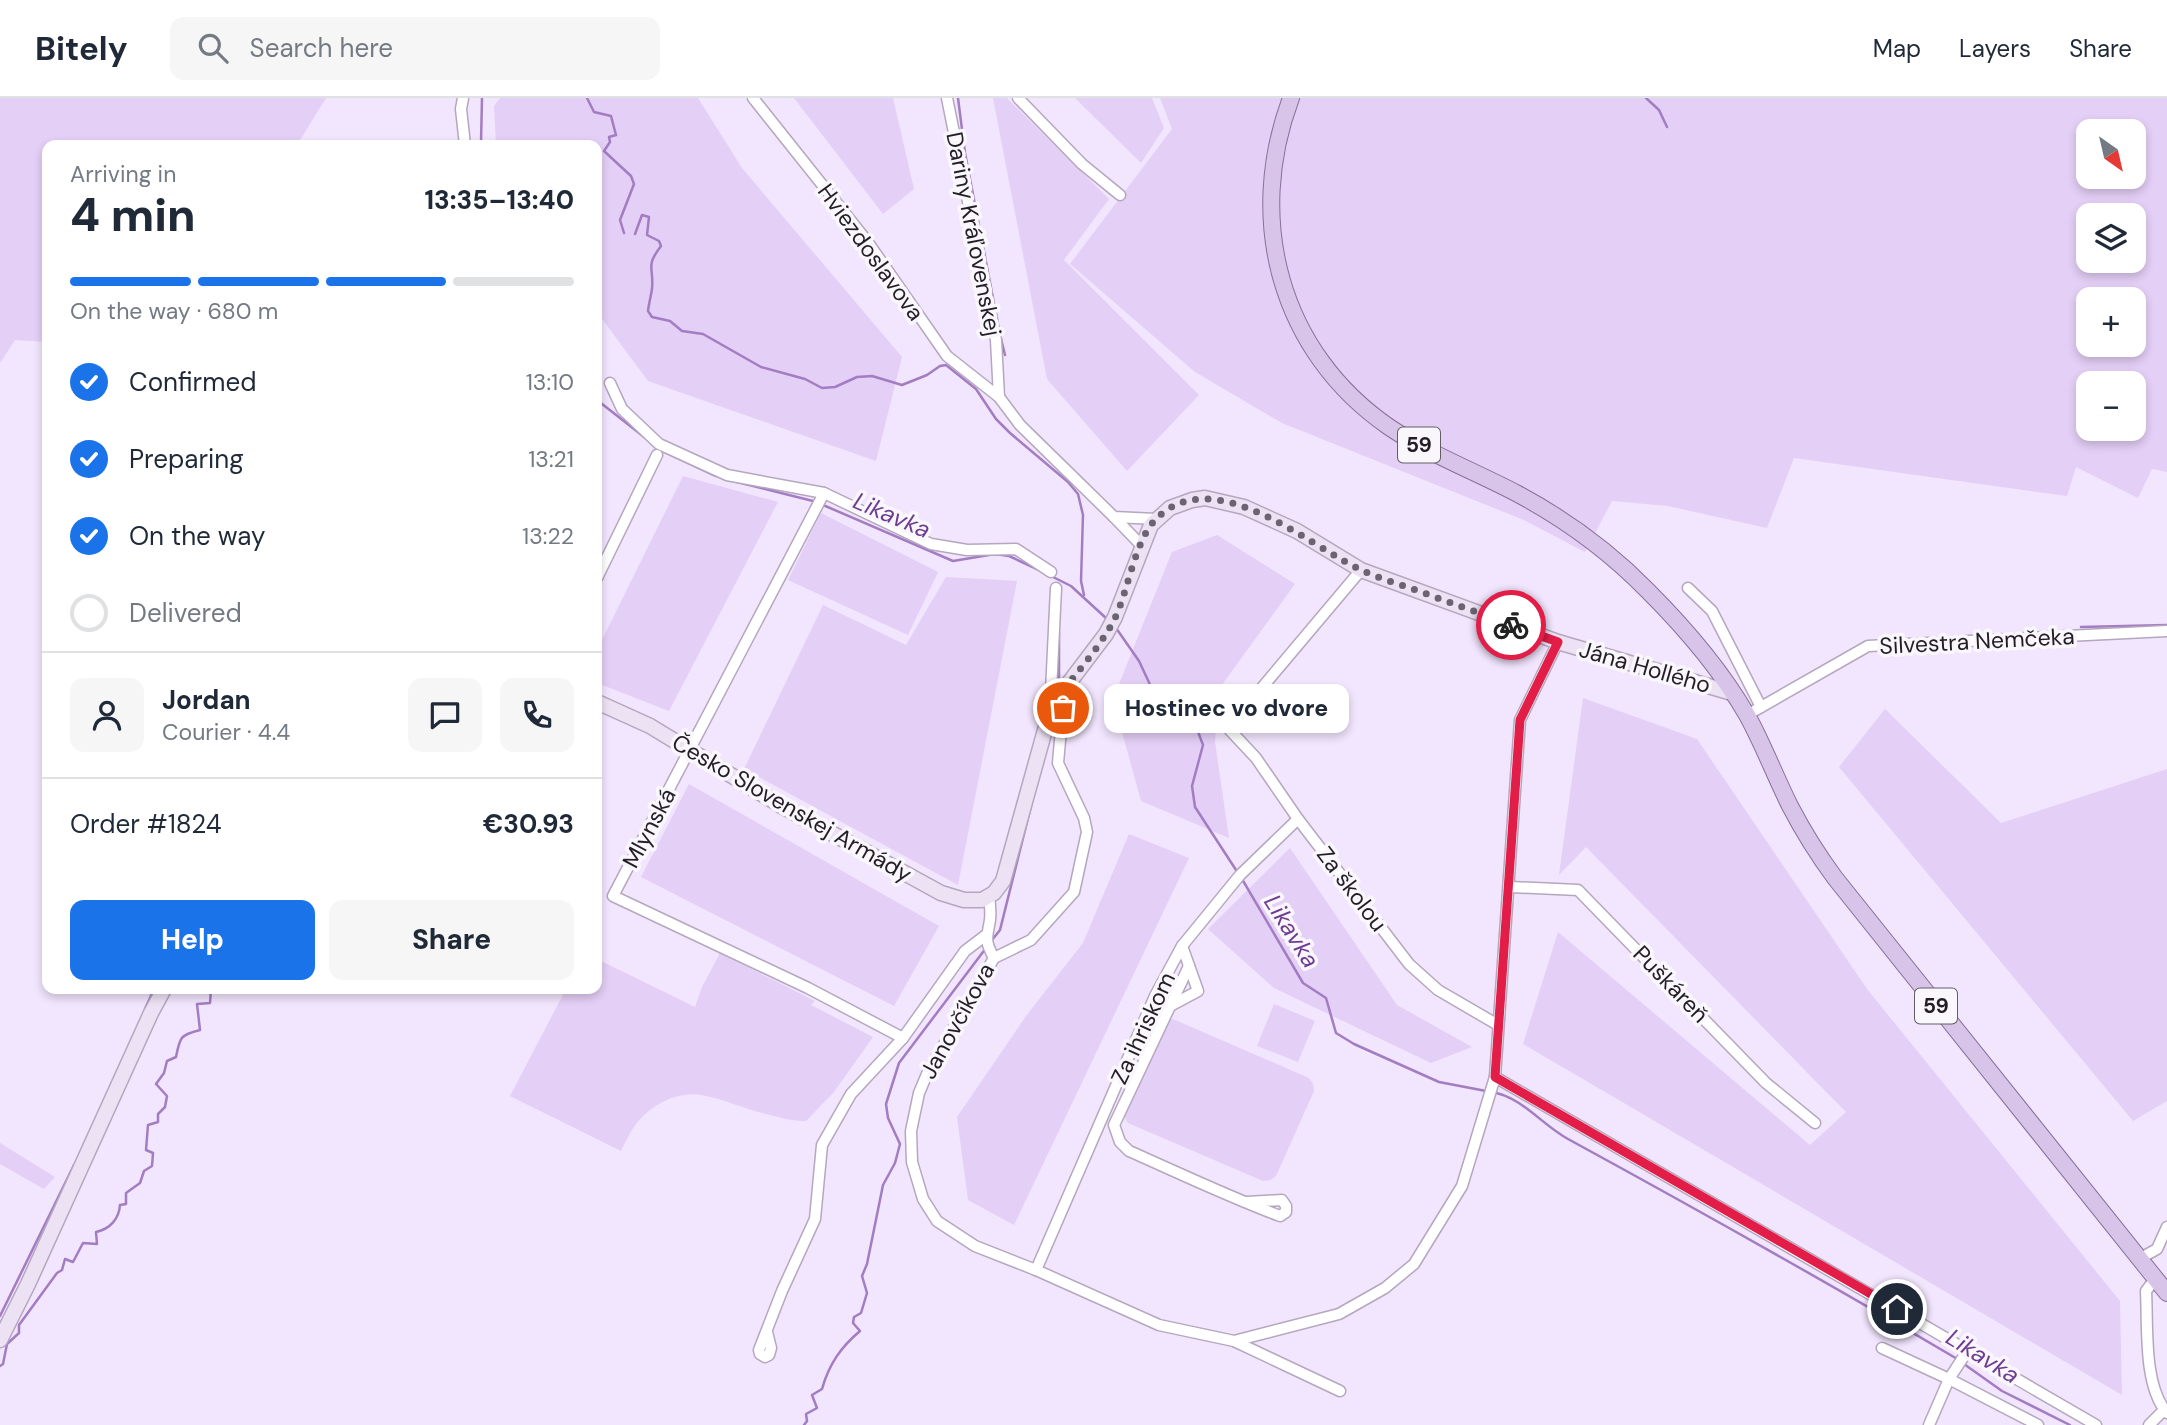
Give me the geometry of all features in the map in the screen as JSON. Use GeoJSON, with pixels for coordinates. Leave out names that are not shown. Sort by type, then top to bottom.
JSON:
{"type":"FeatureCollection","features":[{"type":"Feature","properties":{"kind":"main road","name":"59"},"geometry":{"type":"LineString","coordinates":[[1291,98],[1274,169],[1272,232],[1277,267],[1285,295],[1320,358],[1358,401],[1392,429],[1554,514],[1615,560],[1685,631],[1732,693],[1754,711],[1800,824],[1835,878],[2167,1293]]}},
{"type":"Feature","properties":{"kind":"street","name":"Hviezdoslavova"},"geometry":{"type":"LineString","coordinates":[[753,98],[867,241],[947,356],[999,397]]}},
{"type":"Feature","properties":{"kind":"street","name":"Dariny Kráľovenskej"},"geometry":{"type":"LineString","coordinates":[[947,98],[993,328],[999,370],[999,397]]}},
{"type":"Feature","properties":{"kind":"street"},"geometry":{"type":"LineString","coordinates":[[1018,98],[1082,163],[1120,195]]}},
{"type":"Feature","properties":{"kind":"street"},"geometry":{"type":"LineString","coordinates":[[462,104],[465,140]]}},
{"type":"Feature","properties":{"kind":"street","name":"Dariny Kráľovenskej"},"geometry":{"type":"LineString","coordinates":[[977,380],[999,370]]}},
{"type":"Feature","properties":{"kind":"street"},"geometry":{"type":"LineString","coordinates":[[610,383],[622,409],[659,443],[727,475],[821,500],[931,544],[967,550],[1016,549],[1051,572]]}},
{"type":"Feature","properties":{"kind":"street"},"geometry":{"type":"LineString","coordinates":[[999,397],[1020,425],[1141,545]]}},
{"type":"Feature","properties":{"kind":"street"},"geometry":{"type":"LineString","coordinates":[[602,568],[657,455]]}},
{"type":"Feature","properties":{"kind":"street","name":"Jána Hollého"},"geometry":{"type":"LineString","coordinates":[[1156,519],[1170,508],[1205,498],[1244,507],[1297,531],[1361,570],[1558,642],[1732,693]]}},
{"type":"Feature","properties":{"kind":"street","name":"Mlynská"},"geometry":{"type":"LineString","coordinates":[[821,500],[613,896],[808,988],[903,1038]]}},
{"type":"Feature","properties":{"kind":"street"},"geometry":{"type":"LineString","coordinates":[[1114,517],[1156,519]]}},
{"type":"Feature","properties":{"kind":"street","name":"Janovčíkova"},"geometry":{"type":"LineString","coordinates":[[1156,519],[1141,545],[1107,632],[1056,700],[1045,730],[1003,881],[989,897],[991,918],[986,935],[987,946],[995,958],[927,1073],[919,1093],[911,1131],[912,1162],[927,1208],[937,1221],[975,1246],[1159,1325],[1234,1341]]}},
{"type":"Feature","properties":{"kind":"street","name":"Za školou"},"geometry":{"type":"LineString","coordinates":[[1361,570],[1228,728],[1256,758],[1298,819],[1417,973],[1437,990],[1499,1025]]}},
{"type":"Feature","properties":{"kind":"street"},"geometry":{"type":"LineString","coordinates":[[995,958],[1031,940],[1074,892],[1087,832],[1084,818],[1058,763],[1063,708],[1051,691],[1056,588]]}},
{"type":"Feature","properties":{"kind":"street"},"geometry":{"type":"LineString","coordinates":[[1688,588],[1712,611],[1754,711]]}},
{"type":"Feature","properties":{"kind":"street","name":"Silvestra Nemčeka"},"geometry":{"type":"LineString","coordinates":[[1754,711],[1868,646],[2167,631]]}},
{"type":"Feature","properties":{"kind":"street"},"geometry":{"type":"LineString","coordinates":[[1234,1341],[1339,1314],[1385,1289],[1414,1264],[1462,1185],[1495,1077],[1520,720],[1558,642]]}},
{"type":"Feature","properties":{"kind":"street","name":"Česko Slovenskej Armády"},"geometry":{"type":"LineString","coordinates":[[602,704],[650,726],[780,805],[941,893],[973,901],[989,897]]}},
{"type":"Feature","properties":{"kind":"street","name":"Za ihriskom"},"geometry":{"type":"LineString","coordinates":[[1036,1270],[1155,996],[1182,946],[1240,875],[1298,819]]}},
{"type":"Feature","properties":{"kind":"street","name":"Puškáreň"},"geometry":{"type":"LineString","coordinates":[[1510,887],[1578,890],[1766,1083],[1815,1123]]}},
{"type":"Feature","properties":{"kind":"street"},"geometry":{"type":"LineString","coordinates":[[767,1332],[815,1219],[822,1145],[851,1094],[903,1038],[965,951],[986,935]]}},
{"type":"Feature","properties":{"kind":"street"},"geometry":{"type":"LineString","coordinates":[[1170,1006],[1198,990],[1182,946]]}},
{"type":"Feature","properties":{"kind":"street"},"geometry":{"type":"LineString","coordinates":[[1189,965],[1114,1125],[1120,1142],[1129,1151],[1247,1202]]}},
{"type":"Feature","properties":{"kind":"street"},"geometry":{"type":"LineString","coordinates":[[0,1340],[161,994]]}},
{"type":"Feature","properties":{"kind":"street"},"geometry":{"type":"LineString","coordinates":[[1495,1077],[2096,1425]]}},
{"type":"Feature","properties":{"kind":"street"},"geometry":{"type":"LineString","coordinates":[[2139,1259],[2157,1248],[2167,1227]]}},
{"type":"Feature","properties":{"kind":"street"},"geometry":{"type":"LineString","coordinates":[[2149,1425],[2166,1411],[2154,1388],[2150,1368],[2146,1291],[2155,1279]]}},
{"type":"Feature","properties":{"kind":"street"},"geometry":{"type":"LineString","coordinates":[[1234,1341],[1340,1391]]}},
{"type":"Feature","properties":{"kind":"street"},"geometry":{"type":"LineString","coordinates":[[1882,1348],[2038,1425]]}},
{"type":"Feature","properties":{"kind":"street"},"geometry":{"type":"LineString","coordinates":[[1929,1425],[1949,1379],[1968,1350]]}},
{"type":"Feature","properties":{"kind":"shaded area"},"geometry":{"type":"Polygon","coordinates":[[[0,98],[326,98],[300,140],[42,140],[42,342],[15,340],[0,363],[0,98]]]}},
{"type":"Feature","properties":{"kind":"shaded area"},"geometry":{"type":"Polygon","coordinates":[[[500,98],[698,98],[742,168],[902,357],[876,461],[648,381],[602,319],[602,140],[496,140],[494,106],[500,98]]]}},
{"type":"Feature","properties":{"kind":"shaded area"},"geometry":{"type":"Polygon","coordinates":[[[794,98],[893,98],[914,189],[883,214],[794,98]]]}},
{"type":"Feature","properties":{"kind":"shaded area"},"geometry":{"type":"Polygon","coordinates":[[[993,98],[1007,98],[1109,199],[1064,260],[1199,395],[1127,471],[1047,379],[993,98]]]}},
{"type":"Feature","properties":{"kind":"shaded area"},"geometry":{"type":"Polygon","coordinates":[[[1075,98],[1152,98],[1164,128],[1141,163],[1075,98]]]}},
{"type":"Feature","properties":{"kind":"shaded area"},"geometry":{"type":"Polygon","coordinates":[[[1160,98],[2167,98],[2167,472],[2152,469],[2138,498],[2076,467],[2067,496],[1794,458],[1767,528],[1668,506],[1612,501],[1585,552],[1524,520],[1282,423],[1195,372],[1070,264],[1172,129],[1160,98]]]}},
{"type":"Feature","properties":{"kind":"shaded area"},"geometry":{"type":"Polygon","coordinates":[[[683,476],[778,502],[669,711],[602,685],[602,640],[683,476]]]}},
{"type":"Feature","properties":{"kind":"shaded area"},"geometry":{"type":"Polygon","coordinates":[[[821,513],[938,572],[908,635],[788,580],[821,513]]]}},
{"type":"Feature","properties":{"kind":"shaded area"},"geometry":{"type":"Polygon","coordinates":[[[1217,535],[1295,584],[1219,689],[1215,742],[1229,838],[1141,801],[1113,699],[1172,552],[1217,535]]]}},
{"type":"Feature","properties":{"kind":"shaded area"},"geometry":{"type":"Polygon","coordinates":[[[946,577],[1017,581],[958,885],[744,769],[823,605],[906,645],[946,577]]]}},
{"type":"Feature","properties":{"kind":"shaded area"},"geometry":{"type":"Polygon","coordinates":[[[1583,698],[1697,739],[1867,989],[2120,1301],[2122,1395],[1523,1044],[1558,932],[1810,1145],[1846,1112],[1586,847],[1559,875],[1583,698]]]}},
{"type":"Feature","properties":{"kind":"shaded area"},"geometry":{"type":"Polygon","coordinates":[[[1885,709],[2001,823],[2167,769],[2167,1101],[2133,1121],[1839,767],[1885,709]]]}},
{"type":"Feature","properties":{"kind":"shaded area"},"geometry":{"type":"Polygon","coordinates":[[[689,784],[939,926],[894,1006],[641,877],[689,784]]]}},
{"type":"Feature","properties":{"kind":"shaded area"},"geometry":{"type":"Polygon","coordinates":[[[1129,834],[1189,858],[1014,1225],[968,1200],[957,1117],[1026,1016],[1083,943],[1129,834]]]}},
{"type":"Feature","properties":{"kind":"shaded area"},"geometry":{"type":"Polygon","coordinates":[[[1290,848],[1397,1005],[1472,1047],[1431,1063],[1274,988],[1208,929],[1290,848]]]}},
{"type":"Feature","properties":{"kind":"shaded area"},"geometry":{"type":"Polygon","coordinates":[[[720,953],[815,1001],[811,1005],[873,1037],[834,1092],[806,1121],[765,1114],[706,1096],[685,1095],[656,1106],[640,1119],[621,1151],[510,1096],[563,994],[602,994],[602,961],[695,1007],[720,953]]]}},
{"type":"Feature","properties":{"kind":"shaded area"},"geometry":{"type":"Polygon","coordinates":[[[1274,1004],[1315,1021],[1298,1062],[1257,1046],[1274,1004]]]}},
{"type":"Feature","properties":{"kind":"shaded area"},"geometry":{"type":"Polygon","coordinates":[[[1173,1019],[1309,1078],[1313,1084],[1314,1091],[1276,1176],[1270,1180],[1263,1181],[1128,1123],[1124,1117],[1123,1110],[1166,1020],[1173,1019]]]}},
{"type":"Feature","properties":{"kind":"shaded area"},"geometry":{"type":"Polygon","coordinates":[[[0,1143],[55,1177],[44,1189],[0,1164],[0,1143]]]}},
{"type":"Feature","properties":{"kind":"waterway","name":"Likavka"},"geometry":{"type":"LineString","coordinates":[[481,140],[482,98]]}},
{"type":"Feature","properties":{"kind":"waterway"},"geometry":{"type":"LineString","coordinates":[[587,98],[594,112],[611,116],[616,135],[609,137],[610,142],[604,151],[631,176],[634,184],[620,220],[624,233]]}},
{"type":"Feature","properties":{"kind":"waterway"},"geometry":{"type":"LineString","coordinates":[[958,98],[965,153],[997,319]]}},
{"type":"Feature","properties":{"kind":"waterway"},"geometry":{"type":"LineString","coordinates":[[1646,98],[1659,110],[1667,127]]}},
{"type":"Feature","properties":{"kind":"waterway"},"geometry":{"type":"LineString","coordinates":[[635,234],[642,215],[649,217],[647,235],[659,241],[661,246],[652,263],[652,289],[648,311],[652,317],[670,321],[682,331],[703,334],[761,367],[805,379],[822,388],[835,387],[857,377],[872,376],[902,385],[946,365],[976,389],[996,419],[1068,482],[1078,494],[1083,515],[1081,581],[1084,595]]}},
{"type":"Feature","properties":{"kind":"waterway"},"geometry":{"type":"LineString","coordinates":[[1001,339],[1005,355]]}},
{"type":"Feature","properties":{"kind":"waterway","name":"Likavka"},"geometry":{"type":"LineString","coordinates":[[602,404],[648,440]]}},
{"type":"Feature","properties":{"kind":"waterway","name":"Likavka"},"geometry":{"type":"LineString","coordinates":[[665,452],[716,476]]}},
{"type":"Feature","properties":{"kind":"waterway","name":"Likavka"},"geometry":{"type":"LineString","coordinates":[[725,479],[817,502]]}},
{"type":"Feature","properties":{"kind":"waterway","name":"Likavka"},"geometry":{"type":"LineString","coordinates":[[823,505],[953,561],[995,554],[1009,556],[1039,570]]}},
{"type":"Feature","properties":{"kind":"waterway","name":"Likavka"},"geometry":{"type":"LineString","coordinates":[[1051,576],[1071,586],[1107,619]]}},
{"type":"Feature","properties":{"kind":"waterway"},"geometry":{"type":"LineString","coordinates":[[2081,627],[2167,625]]}},
{"type":"Feature","properties":{"kind":"waterway","name":"Likavka"},"geometry":{"type":"LineString","coordinates":[[1116,628],[1139,661],[1153,691],[1197,729],[1203,745],[1192,786],[1195,807],[1238,873]]}},
{"type":"Feature","properties":{"kind":"waterway"},"geometry":{"type":"LineString","coordinates":[[1059,632],[1059,688]]}},
{"type":"Feature","properties":{"kind":"waterway"},"geometry":{"type":"LineString","coordinates":[[992,940],[1000,930],[1031,806]]}},
{"type":"Feature","properties":{"kind":"waterway","name":"Likavka"},"geometry":{"type":"LineString","coordinates":[[1242,879],[1303,983],[1326,998],[1336,1033],[1354,1044],[1439,1082],[1486,1091]]}},
{"type":"Feature","properties":{"kind":"waterway"},"geometry":{"type":"LineString","coordinates":[[804,1425],[807,1421],[806,1414],[817,1408],[812,1395],[822,1389],[836,1357],[860,1331],[853,1323],[854,1317],[861,1313],[867,1293],[862,1276],[867,1264],[883,1185],[895,1163],[900,1144],[888,1118],[886,1104],[899,1063],[986,948]]}},
{"type":"Feature","properties":{"kind":"waterway"},"geometry":{"type":"LineString","coordinates":[[145,1009],[152,994]]}},
{"type":"Feature","properties":{"kind":"waterway"},"geometry":{"type":"LineString","coordinates":[[0,1366],[3,1364],[7,1344],[19,1333],[19,1325],[62,1270],[65,1259],[73,1262],[83,1243],[97,1244],[96,1232],[113,1223],[120,1205],[126,1204],[126,1193],[140,1183],[144,1171],[152,1166],[153,1153],[146,1150],[148,1125],[158,1122],[158,1114],[165,1107],[167,1096],[156,1084],[164,1073],[167,1061],[176,1057],[182,1038],[200,1030],[197,1004],[210,1003],[211,994]]}},
{"type":"Feature","properties":{"kind":"waterway","name":"Likavka"},"geometry":{"type":"LineString","coordinates":[[1492,1092],[1513,1099],[1568,1139],[1959,1360]]}},
{"type":"Feature","properties":{"kind":"waterway"},"geometry":{"type":"LineString","coordinates":[[0,1316],[74,1165]]}},
{"type":"Feature","properties":{"kind":"waterway","name":"Likavka"},"geometry":{"type":"LineString","coordinates":[[1964,1364],[2002,1391],[2070,1425]]}},
{"type":"Feature","properties":{"kind":"way so far"},"geometry":{"type":"LineString","coordinates":[[1063,708],[1056,700],[1106,634],[1151,525],[1170,508],[1192,500],[1205,498],[1244,507],[1297,531],[1361,570],[1511,625]]}},
{"type":"Feature","properties":{"kind":"place","name":"Hostinec vo dvore"},"geometry":{"type":"Point","coordinates":[1063,708]}},
{"type":"Feature","properties":{"kind":"route"},"geometry":{"type":"LineString","coordinates":[[1511,625],[1558,642],[1520,720],[1495,1077],[1897,1309]]}}]}
